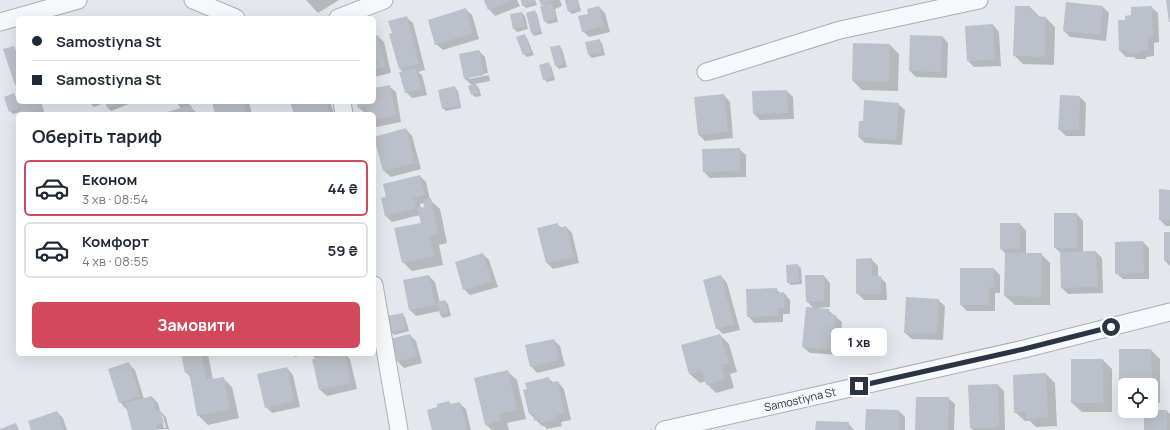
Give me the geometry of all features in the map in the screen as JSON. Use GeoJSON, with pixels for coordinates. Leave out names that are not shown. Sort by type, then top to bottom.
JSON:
{"type":"FeatureCollection","features":[{"type":"Feature","properties":{"kind":"street"},"geometry":{"type":"LineString","coordinates":[[21,16],[78,0]]}},
{"type":"Feature","properties":{"kind":"street"},"geometry":{"type":"LineString","coordinates":[[193,0],[231,16]]}},
{"type":"Feature","properties":{"kind":"street"},"geometry":{"type":"LineString","coordinates":[[343,16],[384,0]]}},
{"type":"Feature","properties":{"kind":"street"},"geometry":{"type":"LineString","coordinates":[[706,72],[840,30],[979,0]]}},
{"type":"Feature","properties":{"kind":"street"},"geometry":{"type":"LineString","coordinates":[[0,22],[16,17]]}},
{"type":"Feature","properties":{"kind":"street"},"geometry":{"type":"LineString","coordinates":[[376,297],[399,430]]}},
{"type":"Feature","properties":{"kind":"street","name":"Samostiyna St"},"geometry":{"type":"LineString","coordinates":[[664,430],[1024,349],[1170,312]]}},
{"type":"Feature","properties":{"kind":"building"},"geometry":{"type":"Polygon","coordinates":[[[484,0],[513,0],[488,10],[484,0]]]}},
{"type":"Feature","properties":{"kind":"building"},"geometry":{"type":"Polygon","coordinates":[[[521,0],[534,0],[534,3],[522,6],[521,0]]]}},
{"type":"Feature","properties":{"kind":"building"},"geometry":{"type":"Polygon","coordinates":[[[539,0],[555,0],[541,5],[539,0]]]}},
{"type":"Feature","properties":{"kind":"building"},"geometry":{"type":"Polygon","coordinates":[[[565,0],[577,0],[579,8],[568,12],[565,0]]]}},
{"type":"Feature","properties":{"kind":"building"},"geometry":{"type":"Polygon","coordinates":[[[1166,0],[1170,0],[1170,22],[1169,22],[1166,0]]]}},
{"type":"Feature","properties":{"kind":"building"},"geometry":{"type":"Polygon","coordinates":[[[1066,2],[1103,6],[1100,35],[1063,31],[1066,2]]]}},
{"type":"Feature","properties":{"kind":"building"},"geometry":{"type":"Polygon","coordinates":[[[552,3],[556,19],[544,22],[540,6],[552,3]]]}},
{"type":"Feature","properties":{"kind":"building"},"geometry":{"type":"Polygon","coordinates":[[[599,6],[604,26],[582,32],[578,16],[588,14],[587,9],[599,6]]]}},
{"type":"Feature","properties":{"kind":"building"},"geometry":{"type":"Polygon","coordinates":[[[1015,6],[1030,6],[1030,11],[1035,11],[1035,16],[1046,17],[1045,57],[1013,56],[1015,6]]]}},
{"type":"Feature","properties":{"kind":"building"},"geometry":{"type":"Polygon","coordinates":[[[1152,6],[1153,36],[1148,37],[1148,50],[1140,51],[1140,53],[1129,54],[1129,51],[1119,51],[1118,20],[1125,20],[1125,16],[1131,15],[1131,7],[1152,6]]]}},
{"type":"Feature","properties":{"kind":"building"},"geometry":{"type":"Polygon","coordinates":[[[466,8],[473,33],[435,45],[428,20],[466,8]]]}},
{"type":"Feature","properties":{"kind":"building"},"geometry":{"type":"Polygon","coordinates":[[[535,10],[540,31],[531,33],[526,13],[535,10]]]}},
{"type":"Feature","properties":{"kind":"building"},"geometry":{"type":"Polygon","coordinates":[[[522,12],[525,27],[513,29],[510,14],[522,12]]]}},
{"type":"Feature","properties":{"kind":"building"},"geometry":{"type":"Polygon","coordinates":[[[407,16],[419,64],[399,69],[389,34],[392,33],[388,21],[407,16]]]}},
{"type":"Feature","properties":{"kind":"building"},"geometry":{"type":"Polygon","coordinates":[[[993,24],[995,60],[967,61],[965,26],[993,24]]]}},
{"type":"Feature","properties":{"kind":"building"},"geometry":{"type":"Polygon","coordinates":[[[525,34],[531,52],[523,55],[516,37],[525,34]]]}},
{"type":"Feature","properties":{"kind":"building"},"geometry":{"type":"Polygon","coordinates":[[[378,35],[385,67],[376,69],[376,36],[378,35]]]}},
{"type":"Feature","properties":{"kind":"building"},"geometry":{"type":"Polygon","coordinates":[[[910,35],[942,36],[941,72],[909,71],[910,35]]]}},
{"type":"Feature","properties":{"kind":"building"},"geometry":{"type":"Polygon","coordinates":[[[600,39],[602,52],[588,55],[585,42],[600,39]]]}},
{"type":"Feature","properties":{"kind":"building"},"geometry":{"type":"Polygon","coordinates":[[[853,43],[890,44],[889,82],[852,81],[853,43]]]}},
{"type":"Feature","properties":{"kind":"building"},"geometry":{"type":"Polygon","coordinates":[[[560,45],[564,64],[555,66],[550,47],[560,45]]]}},
{"type":"Feature","properties":{"kind":"building"},"geometry":{"type":"Polygon","coordinates":[[[14,46],[16,51],[16,85],[15,85],[3,49],[14,46]]]}},
{"type":"Feature","properties":{"kind":"building"},"geometry":{"type":"Polygon","coordinates":[[[479,50],[484,75],[464,79],[459,54],[479,50]]]}},
{"type":"Feature","properties":{"kind":"building"},"geometry":{"type":"Polygon","coordinates":[[[549,62],[553,77],[543,80],[539,65],[549,62]]]}},
{"type":"Feature","properties":{"kind":"building"},"geometry":{"type":"Polygon","coordinates":[[[416,68],[421,89],[405,93],[399,72],[416,68]]]}},
{"type":"Feature","properties":{"kind":"building"},"geometry":{"type":"Polygon","coordinates":[[[476,84],[479,93],[471,95],[468,86],[476,84]]]}},
{"type":"Feature","properties":{"kind":"building"},"geometry":{"type":"Polygon","coordinates":[[[390,85],[396,115],[376,120],[376,112],[368,112],[366,106],[358,108],[357,104],[376,104],[376,88],[390,85]]]}},
{"type":"Feature","properties":{"kind":"building"},"geometry":{"type":"Polygon","coordinates":[[[455,86],[459,105],[442,109],[438,90],[455,86]]]}},
{"type":"Feature","properties":{"kind":"building"},"geometry":{"type":"Polygon","coordinates":[[[787,90],[788,113],[753,114],[752,91],[787,90]]]}},
{"type":"Feature","properties":{"kind":"building"},"geometry":{"type":"Polygon","coordinates":[[[14,93],[16,104],[18,104],[19,108],[9,112],[4,97],[14,93]]]}},
{"type":"Feature","properties":{"kind":"building"},"geometry":{"type":"Polygon","coordinates":[[[724,94],[728,132],[698,135],[694,97],[724,94]]]}},
{"type":"Feature","properties":{"kind":"building"},"geometry":{"type":"Polygon","coordinates":[[[1060,95],[1080,96],[1079,130],[1058,130],[1060,95]]]}},
{"type":"Feature","properties":{"kind":"building"},"geometry":{"type":"Polygon","coordinates":[[[864,100],[899,103],[896,140],[858,137],[859,121],[863,121],[864,100]]]}},
{"type":"Feature","properties":{"kind":"building"},"geometry":{"type":"Polygon","coordinates":[[[20,104],[40,104],[42,109],[31,112],[22,112],[20,104]]]}},
{"type":"Feature","properties":{"kind":"building"},"geometry":{"type":"Polygon","coordinates":[[[106,104],[118,104],[107,108],[106,104]]]}},
{"type":"Feature","properties":{"kind":"building"},"geometry":{"type":"Polygon","coordinates":[[[212,104],[244,104],[246,112],[214,112],[212,104]]]}},
{"type":"Feature","properties":{"kind":"building"},"geometry":{"type":"Polygon","coordinates":[[[291,104],[327,104],[329,112],[293,112],[291,104]]]}},
{"type":"Feature","properties":{"kind":"building"},"geometry":{"type":"Polygon","coordinates":[[[191,105],[193,112],[167,112],[191,105]]]}},
{"type":"Feature","properties":{"kind":"building"},"geometry":{"type":"Polygon","coordinates":[[[406,128],[415,163],[383,171],[376,145],[376,136],[406,128]]]}},
{"type":"Feature","properties":{"kind":"building"},"geometry":{"type":"Polygon","coordinates":[[[740,148],[740,171],[703,172],[702,149],[740,148]]]}},
{"type":"Feature","properties":{"kind":"building"},"geometry":{"type":"Polygon","coordinates":[[[420,175],[425,195],[414,198],[416,208],[385,216],[381,198],[386,197],[383,184],[420,175]]]}},
{"type":"Feature","properties":{"kind":"building"},"geometry":{"type":"Polygon","coordinates":[[[1159,189],[1170,190],[1170,220],[1159,220],[1159,189]]]}},
{"type":"Feature","properties":{"kind":"building"},"geometry":{"type":"Polygon","coordinates":[[[431,198],[438,234],[430,236],[434,256],[402,263],[394,228],[421,223],[417,208],[424,207],[423,200],[431,198]]]}},
{"type":"Feature","properties":{"kind":"building"},"geometry":{"type":"Polygon","coordinates":[[[1054,213],[1077,213],[1077,248],[1054,248],[1054,213]]]}},
{"type":"Feature","properties":{"kind":"building"},"geometry":{"type":"Polygon","coordinates":[[[558,223],[559,228],[566,226],[574,257],[546,263],[537,228],[558,223]]]}},
{"type":"Feature","properties":{"kind":"building"},"geometry":{"type":"Polygon","coordinates":[[[1000,223],[1020,223],[1020,249],[1000,249],[1000,223]]]}},
{"type":"Feature","properties":{"kind":"building"},"geometry":{"type":"Polygon","coordinates":[[[1164,232],[1170,232],[1170,261],[1164,261],[1164,232]]]}},
{"type":"Feature","properties":{"kind":"building"},"geometry":{"type":"Polygon","coordinates":[[[1143,241],[1144,273],[1115,274],[1115,242],[1143,241]]]}},
{"type":"Feature","properties":{"kind":"building"},"geometry":{"type":"Polygon","coordinates":[[[1096,251],[1098,287],[1061,288],[1060,252],[1096,251]]]}},
{"type":"Feature","properties":{"kind":"building"},"geometry":{"type":"Polygon","coordinates":[[[483,253],[492,281],[463,290],[455,262],[483,253]]]}},
{"type":"Feature","properties":{"kind":"building"},"geometry":{"type":"Polygon","coordinates":[[[1005,253],[1042,253],[1041,297],[1004,296],[1005,253]]]}},
{"type":"Feature","properties":{"kind":"building"},"geometry":{"type":"Polygon","coordinates":[[[872,258],[872,276],[881,276],[881,294],[856,294],[856,259],[872,258]]]}},
{"type":"Feature","properties":{"kind":"building"},"geometry":{"type":"Polygon","coordinates":[[[798,264],[799,282],[787,283],[786,265],[798,264]]]}},
{"type":"Feature","properties":{"kind":"building"},"geometry":{"type":"Polygon","coordinates":[[[960,268],[994,268],[994,287],[989,287],[989,305],[960,305],[960,268]]]}},
{"type":"Feature","properties":{"kind":"building"},"geometry":{"type":"Polygon","coordinates":[[[429,275],[436,305],[409,310],[403,280],[429,275]]]}},
{"type":"Feature","properties":{"kind":"building"},"geometry":{"type":"Polygon","coordinates":[[[721,275],[734,324],[716,329],[703,280],[721,275]]]}},
{"type":"Feature","properties":{"kind":"building"},"geometry":{"type":"Polygon","coordinates":[[[805,275],[824,275],[825,301],[806,302],[805,275]]]}},
{"type":"Feature","properties":{"kind":"building"},"geometry":{"type":"Polygon","coordinates":[[[777,288],[777,293],[784,292],[784,308],[777,308],[778,316],[747,317],[746,289],[777,288]]]}},
{"type":"Feature","properties":{"kind":"building"},"geometry":{"type":"Polygon","coordinates":[[[906,297],[939,299],[937,334],[904,333],[906,297]]]}},
{"type":"Feature","properties":{"kind":"building"},"geometry":{"type":"Polygon","coordinates":[[[445,300],[448,313],[440,315],[437,302],[445,300]]]}},
{"type":"Feature","properties":{"kind":"building"},"geometry":{"type":"Polygon","coordinates":[[[806,307],[829,309],[829,314],[836,315],[833,350],[802,347],[806,307]]]}},
{"type":"Feature","properties":{"kind":"building"},"geometry":{"type":"Polygon","coordinates":[[[403,313],[406,329],[390,332],[387,316],[403,313]]]}},
{"type":"Feature","properties":{"kind":"building"},"geometry":{"type":"Polygon","coordinates":[[[410,334],[417,356],[397,362],[390,339],[410,334]]]}},
{"type":"Feature","properties":{"kind":"building"},"geometry":{"type":"Polygon","coordinates":[[[720,334],[729,363],[721,365],[725,379],[706,385],[702,371],[689,374],[681,345],[720,334]]]}},
{"type":"Feature","properties":{"kind":"building"},"geometry":{"type":"Polygon","coordinates":[[[554,339],[559,360],[530,367],[525,345],[554,339]]]}},
{"type":"Feature","properties":{"kind":"building"},"geometry":{"type":"Polygon","coordinates":[[[1119,349],[1151,349],[1152,378],[1119,378],[1119,349]]]}},
{"type":"Feature","properties":{"kind":"building"},"geometry":{"type":"Polygon","coordinates":[[[181,356],[201,356],[207,380],[224,377],[230,409],[197,416],[189,372],[185,373],[181,356]]]}},
{"type":"Feature","properties":{"kind":"building"},"geometry":{"type":"Polygon","coordinates":[[[325,356],[345,356],[351,383],[319,390],[312,359],[325,356]]]}},
{"type":"Feature","properties":{"kind":"building"},"geometry":{"type":"Polygon","coordinates":[[[1071,359],[1103,359],[1103,403],[1071,403],[1071,359]]]}},
{"type":"Feature","properties":{"kind":"building"},"geometry":{"type":"Polygon","coordinates":[[[129,362],[140,396],[119,403],[108,369],[129,362]]]}},
{"type":"Feature","properties":{"kind":"building"},"geometry":{"type":"Polygon","coordinates":[[[287,367],[294,401],[265,408],[257,374],[287,367]]]}},
{"type":"Feature","properties":{"kind":"building"},"geometry":{"type":"Polygon","coordinates":[[[508,370],[517,410],[499,414],[501,421],[485,425],[474,378],[508,370]]]}},
{"type":"Feature","properties":{"kind":"building"},"geometry":{"type":"Polygon","coordinates":[[[1046,373],[1048,417],[1026,419],[1026,412],[1014,413],[1013,375],[1046,373]]]}},
{"type":"Feature","properties":{"kind":"building"},"geometry":{"type":"Polygon","coordinates":[[[549,377],[550,383],[558,381],[565,413],[555,416],[556,419],[540,423],[539,419],[534,421],[533,413],[529,414],[523,390],[527,389],[525,383],[549,377]]]}},
{"type":"Feature","properties":{"kind":"building"},"geometry":{"type":"Polygon","coordinates":[[[998,384],[999,427],[970,428],[968,385],[998,384]]]}},
{"type":"Feature","properties":{"kind":"building"},"geometry":{"type":"Polygon","coordinates":[[[152,396],[156,411],[160,410],[164,423],[156,425],[158,430],[132,430],[125,403],[152,396]]]}},
{"type":"Feature","properties":{"kind":"building"},"geometry":{"type":"Polygon","coordinates":[[[916,397],[949,397],[948,430],[915,430],[916,397]]]}},
{"type":"Feature","properties":{"kind":"building"},"geometry":{"type":"Polygon","coordinates":[[[449,401],[450,404],[460,402],[467,430],[432,430],[427,410],[437,407],[437,404],[449,401]]]}},
{"type":"Feature","properties":{"kind":"building"},"geometry":{"type":"Polygon","coordinates":[[[866,409],[899,410],[899,430],[865,430],[866,409]]]}},
{"type":"Feature","properties":{"kind":"building"},"geometry":{"type":"Polygon","coordinates":[[[1158,410],[1167,410],[1167,430],[1144,430],[1144,418],[1158,418],[1158,410]]]}},
{"type":"Feature","properties":{"kind":"building"},"geometry":{"type":"Polygon","coordinates":[[[57,411],[64,430],[31,430],[28,421],[57,411]]]}},
{"type":"Feature","properties":{"kind":"building"},"geometry":{"type":"Polygon","coordinates":[[[816,421],[849,422],[848,430],[815,430],[816,421]]]}},
{"type":"Feature","properties":{"kind":"building"},"geometry":{"type":"Polygon","coordinates":[[[16,423],[19,430],[0,430],[0,429],[16,423]]]}},
{"type":"Feature","properties":{"kind":"route"},"geometry":{"type":"LineString","coordinates":[[859,386],[1024,349],[1111,327]]}}]}
